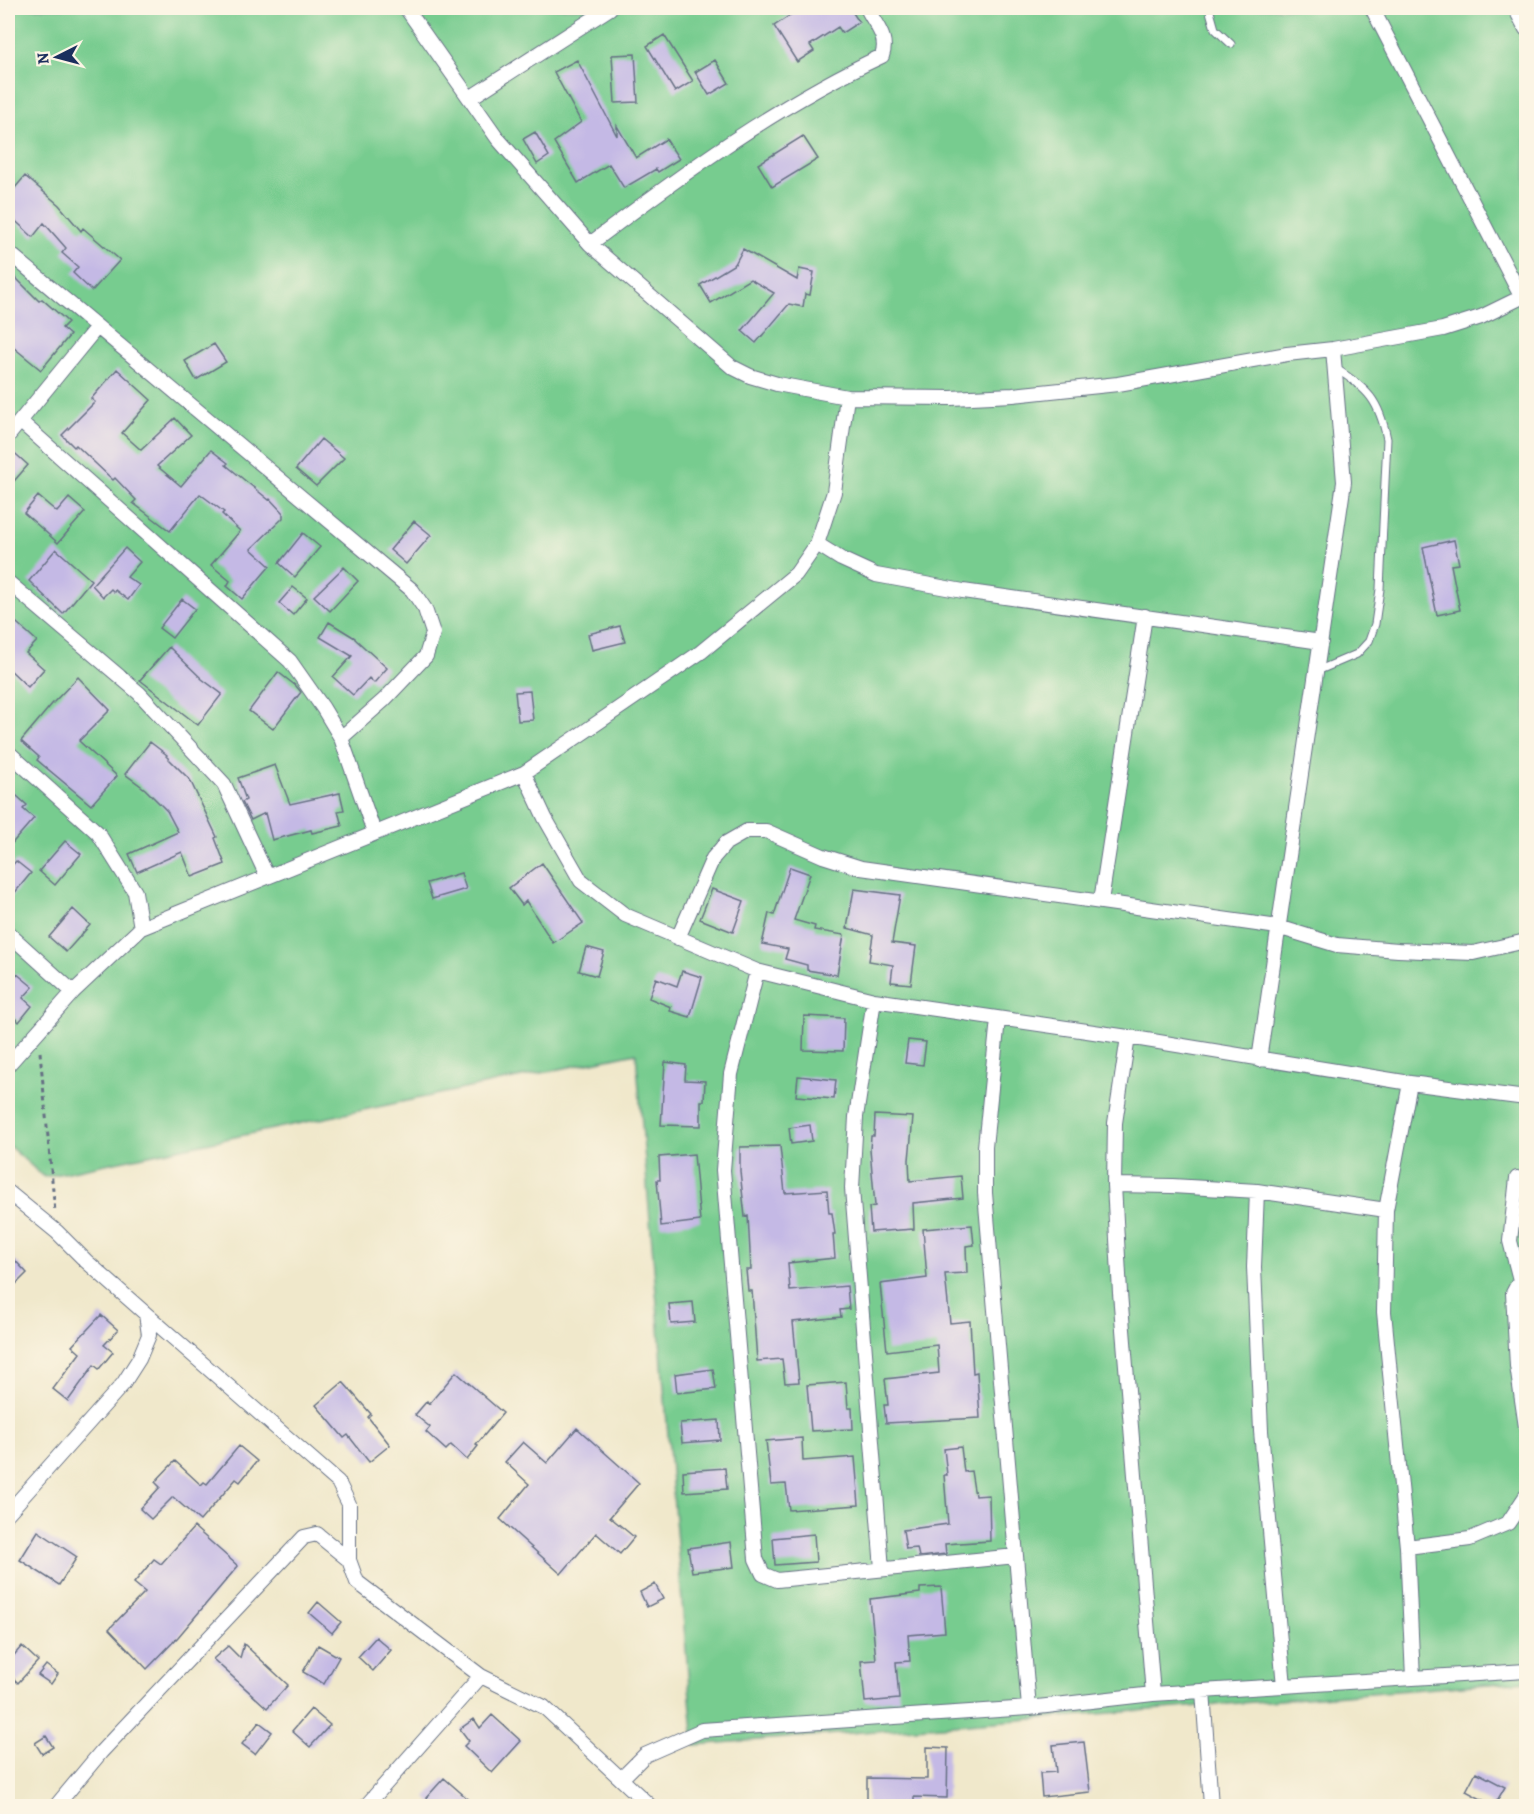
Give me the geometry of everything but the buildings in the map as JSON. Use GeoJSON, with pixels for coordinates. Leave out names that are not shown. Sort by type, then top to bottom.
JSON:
{"type":"FeatureCollection","features":[{"type":"Feature","properties":{"kind":"street"},"geometry":{"type":"LineString","coordinates":[[406,8],[498,139],[590,243],[732,368],[777,384],[847,397],[951,398],[1012,395],[1118,384],[1287,354],[1333,349],[1443,329],[1481,317],[1524,296],[1372,8]]}},
{"type":"Feature","properties":{"kind":"street"},"geometry":{"type":"LineString","coordinates":[[470,98],[609,8]]}},
{"type":"Feature","properties":{"kind":"street"},"geometry":{"type":"LineString","coordinates":[[590,243],[676,178],[789,106],[882,56],[886,47],[883,35],[867,8]]}},
{"type":"Feature","properties":{"kind":"street"},"geometry":{"type":"LineString","coordinates":[[1515,8],[1527,29]]}},
{"type":"Feature","properties":{"kind":"street"},"geometry":{"type":"LineString","coordinates":[[8,252],[412,590],[425,609],[433,633],[426,656],[384,700],[341,738]]}},
{"type":"Feature","properties":{"kind":"street"},"geometry":{"type":"LineString","coordinates":[[8,436],[97,327]]}},
{"type":"Feature","properties":{"kind":"street"},"geometry":{"type":"LineString","coordinates":[[1259,1060],[1344,482],[1333,349]]}},
{"type":"Feature","properties":{"kind":"street"},"geometry":{"type":"LineString","coordinates":[[8,1065],[73,992],[141,928],[524,773],[701,652],[796,573],[817,544],[834,492],[847,397]]}},
{"type":"Feature","properties":{"kind":"street"},"geometry":{"type":"LineString","coordinates":[[21,422],[290,661],[324,708],[341,738],[374,832]]}},
{"type":"Feature","properties":{"kind":"street"},"geometry":{"type":"LineString","coordinates":[[817,544],[841,559],[876,575],[963,591],[1321,642]]}},
{"type":"Feature","properties":{"kind":"street"},"geometry":{"type":"LineString","coordinates":[[8,582],[139,693],[224,784],[267,876]]}},
{"type":"Feature","properties":{"kind":"street"},"geometry":{"type":"LineString","coordinates":[[1101,901],[1145,616]]}},
{"type":"Feature","properties":{"kind":"street"},"geometry":{"type":"LineString","coordinates":[[8,752],[98,833],[135,892],[141,928]]}},
{"type":"Feature","properties":{"kind":"street"},"geometry":{"type":"LineString","coordinates":[[524,773],[545,818],[581,881],[625,915],[757,971],[874,1000],[1128,1037],[1410,1083],[1527,1098]]}},
{"type":"Feature","properties":{"kind":"street"},"geometry":{"type":"LineString","coordinates":[[678,938],[713,858],[726,843],[747,831],[765,831],[823,856],[861,868],[1278,927],[1337,945],[1473,953],[1527,940]]}},
{"type":"Feature","properties":{"kind":"street"},"geometry":{"type":"LineString","coordinates":[[8,933],[73,992]]}},
{"type":"Feature","properties":{"kind":"street"},"geometry":{"type":"LineString","coordinates":[[757,971],[731,1074],[723,1170],[756,1559],[763,1574],[777,1580],[1016,1556]]}},
{"type":"Feature","properties":{"kind":"street"},"geometry":{"type":"LineString","coordinates":[[874,1000],[856,1117],[852,1188],[882,1569]]}},
{"type":"Feature","properties":{"kind":"street"},"geometry":{"type":"LineString","coordinates":[[998,1019],[985,1148],[986,1193],[1029,1708]]}},
{"type":"Feature","properties":{"kind":"street"},"geometry":{"type":"LineString","coordinates":[[1128,1037],[1115,1123],[1114,1185],[1120,1293],[1153,1694]]}},
{"type":"Feature","properties":{"kind":"street"},"geometry":{"type":"LineString","coordinates":[[1410,1083],[1386,1210],[1384,1312],[1407,1547],[1413,1678]]}},
{"type":"Feature","properties":{"kind":"street"},"geometry":{"type":"LineString","coordinates":[[1517,1178],[1510,1241],[1523,1278],[1513,1293],[1517,1366],[1527,1427]]}},
{"type":"Feature","properties":{"kind":"street"},"geometry":{"type":"LineString","coordinates":[[1114,1185],[1257,1191],[1386,1210]]}},
{"type":"Feature","properties":{"kind":"street"},"geometry":{"type":"LineString","coordinates":[[1257,1191],[1254,1267],[1261,1431],[1284,1686]]}},
{"type":"Feature","properties":{"kind":"street"},"geometry":{"type":"LineString","coordinates":[[8,1192],[57,1232],[86,1261],[338,1482],[349,1504],[349,1560],[357,1582],[481,1676],[544,1707],[650,1806]]}},
{"type":"Feature","properties":{"kind":"street"},"geometry":{"type":"LineString","coordinates":[[8,1513],[123,1384],[139,1359],[149,1335],[146,1314]]}},
{"type":"Feature","properties":{"kind":"street"},"geometry":{"type":"LineString","coordinates":[[1407,1547],[1470,1539],[1508,1523],[1527,1496]]}},
{"type":"Feature","properties":{"kind":"street"},"geometry":{"type":"LineString","coordinates":[[56,1806],[101,1752],[304,1537],[317,1534],[349,1560]]}},
{"type":"Feature","properties":{"kind":"street"},"geometry":{"type":"LineString","coordinates":[[622,1778],[645,1755],[702,1730],[1029,1708],[1153,1694],[1527,1671]]}},
{"type":"Feature","properties":{"kind":"street"},"geometry":{"type":"LineString","coordinates":[[366,1806],[481,1676]]}},
{"type":"Feature","properties":{"kind":"street"},"geometry":{"type":"LineString","coordinates":[[1203,1691],[1211,1806]]}},
{"type":"Feature","properties":{"kind":"lane"},"geometry":{"type":"LineString","coordinates":[[1209,8],[1215,28],[1231,44]]}},
{"type":"Feature","properties":{"kind":"lane"},"geometry":{"type":"LineString","coordinates":[[1317,671],[1357,654],[1369,641],[1376,624],[1380,589],[1387,439],[1383,417],[1374,399],[1354,380],[1335,368]]}},
{"type":"Feature","properties":{"kind":"path"},"geometry":{"type":"LineString","coordinates":[[38,1031],[57,1232]]}},
{"type":"Feature","properties":{"kind":"green space"},"geometry":{"type":"Polygon","coordinates":[[[8,8],[1526,8],[1526,1681],[694,1745],[636,1053],[44,1177],[8,1145],[8,8]]]}}]}
